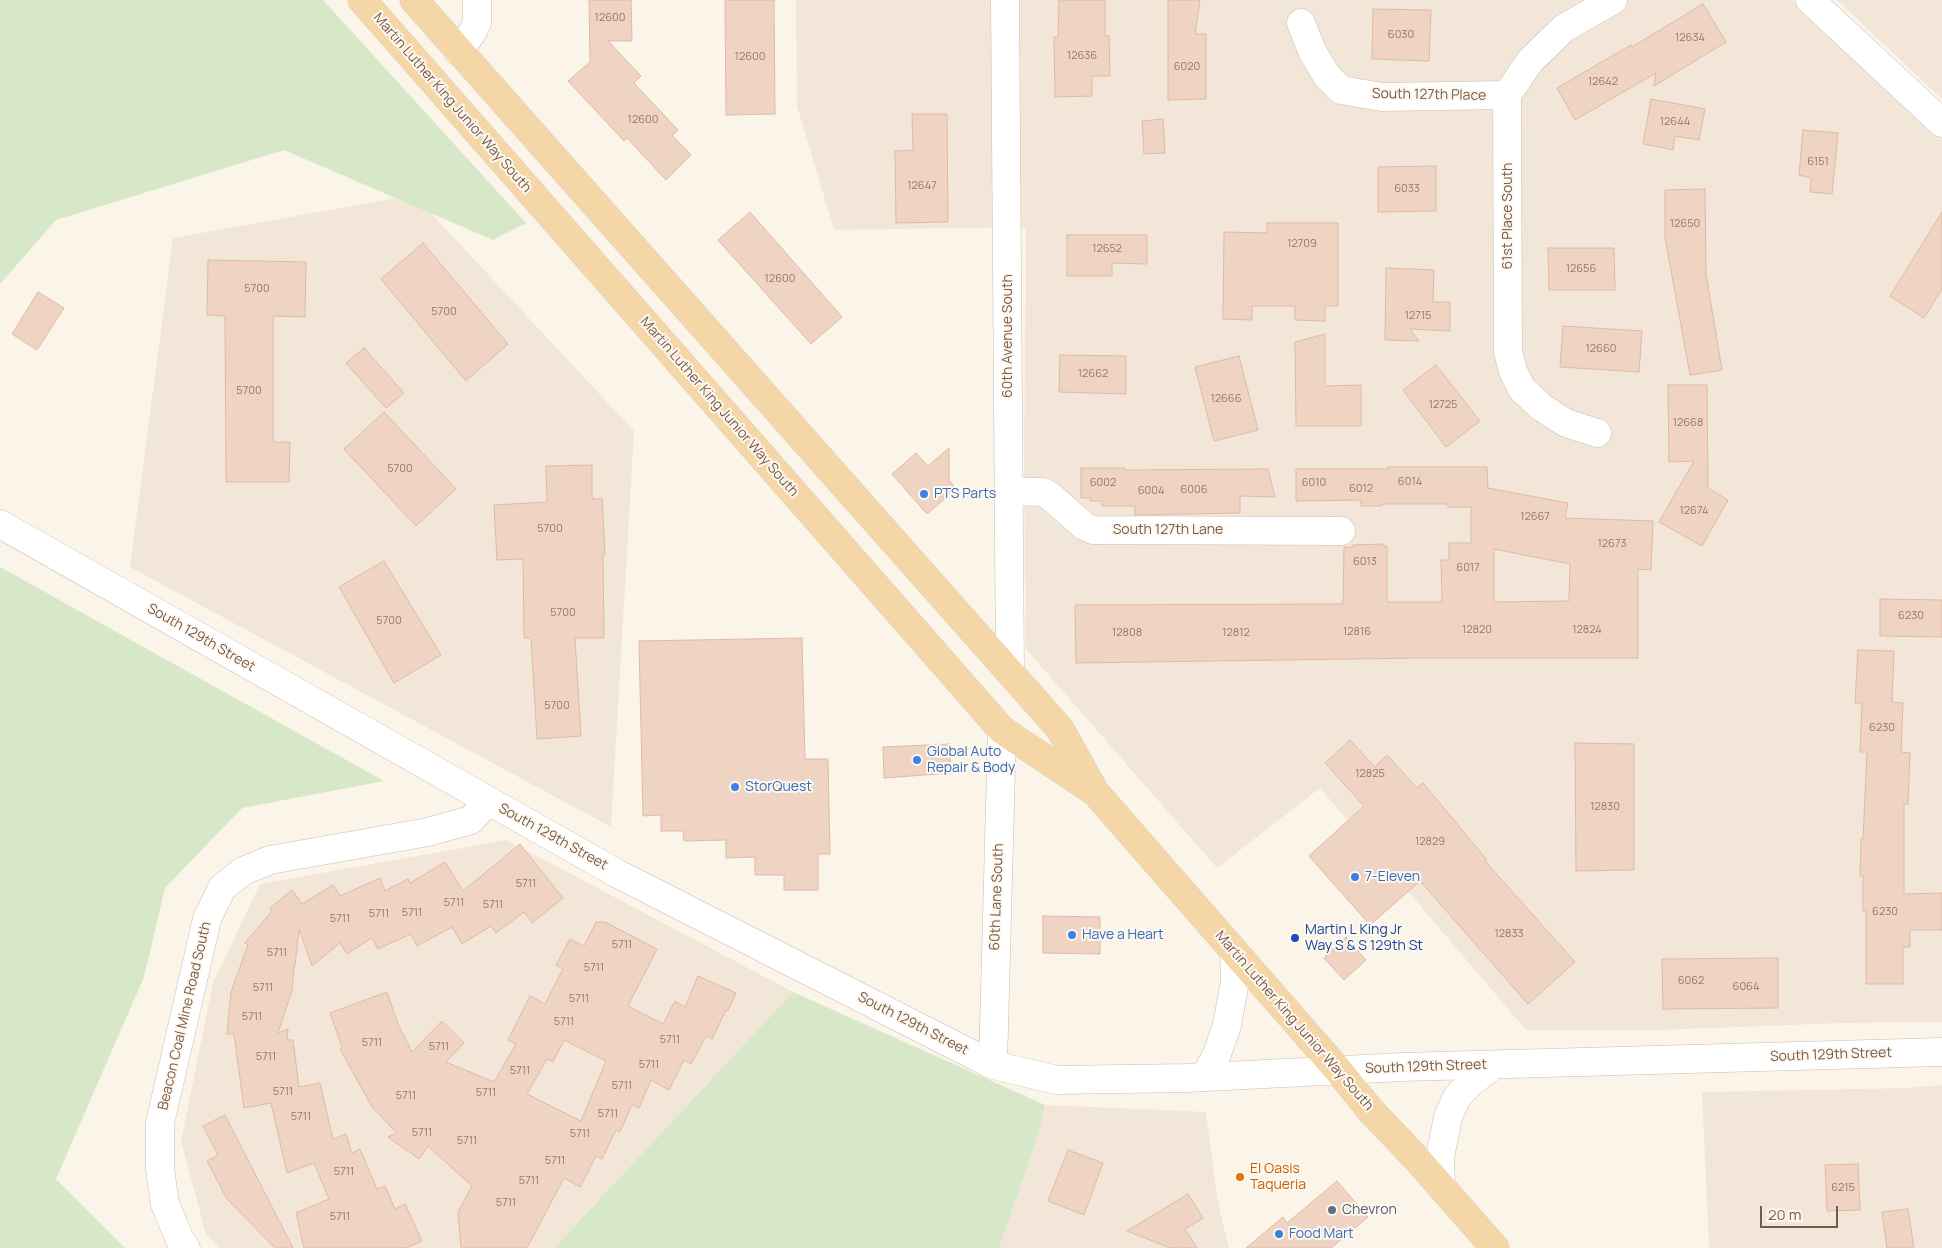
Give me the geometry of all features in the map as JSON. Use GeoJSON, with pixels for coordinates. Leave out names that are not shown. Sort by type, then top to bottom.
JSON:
{"type":"FeatureCollection","features":[{"type":"Feature","properties":{"kind":"main road","name":"Martin Luther King Junior Way South"},"geometry":{"type":"LineString","coordinates":[[362,0],[1002,730],[1096,792]]}},
{"type":"Feature","properties":{"kind":"main road","name":"Martin Luther King Junior Way South"},"geometry":{"type":"LineString","coordinates":[[414,0],[1060,729],[1096,792],[1338,1070],[1371,1111],[1441,1186],[1495,1248]]}},
{"type":"Feature","properties":{"kind":"street"},"geometry":{"type":"LineString","coordinates":[[458,51],[472,34],[477,22],[476,0]]}},
{"type":"Feature","properties":{"kind":"street","name":"60th Avenue South"},"geometry":{"type":"LineString","coordinates":[[1005,0],[1010,672]]}},
{"type":"Feature","properties":{"kind":"street"},"geometry":{"type":"LineString","coordinates":[[1507,95],[1530,61],[1564,28],[1613,0]]}},
{"type":"Feature","properties":{"kind":"street"},"geometry":{"type":"LineString","coordinates":[[1810,0],[1942,123]]}},
{"type":"Feature","properties":{"kind":"street","name":"South 127th Place"},"geometry":{"type":"LineString","coordinates":[[1300,23],[1312,51],[1327,76],[1341,90],[1382,96],[1507,95]]}},
{"type":"Feature","properties":{"kind":"street","name":"61st Place South"},"geometry":{"type":"LineString","coordinates":[[1507,95],[1508,352],[1513,372],[1522,389],[1541,407],[1566,423],[1597,433]]}},
{"type":"Feature","properties":{"kind":"street","name":"South 127th Lane"},"geometry":{"type":"LineString","coordinates":[[1009,491],[1043,492],[1084,526],[1093,530],[1341,531]]}},
{"type":"Feature","properties":{"kind":"street","name":"South 129th Street"},"geometry":{"type":"LineString","coordinates":[[0,524],[618,874],[993,1065],[1057,1080],[1942,1052]]}},
{"type":"Feature","properties":{"kind":"street","name":"60th Lane South"},"geometry":{"type":"LineString","coordinates":[[993,1065],[1002,730]]}},
{"type":"Feature","properties":{"kind":"street","name":"Beacon Coal Mine Road South"},"geometry":{"type":"LineString","coordinates":[[186,1248],[180,1240],[165,1204],[160,1170],[160,1123],[207,919],[222,888],[243,871],[270,860],[428,832],[471,820],[488,801]]}},
{"type":"Feature","properties":{"kind":"street"},"geometry":{"type":"LineString","coordinates":[[1205,1076],[1217,1054],[1228,1024],[1235,981],[1234,951]]}},
{"type":"Feature","properties":{"kind":"street"},"geometry":{"type":"LineString","coordinates":[[1441,1186],[1440,1157],[1448,1116],[1457,1097],[1470,1083],[1494,1065]]}},
{"type":"Feature","properties":{"kind":"shaded area"},"geometry":{"type":"Polygon","coordinates":[[[796,0],[1793,0],[1942,139],[1942,1022],[1842,1023],[1658,1030],[1526,1030],[1320,788],[1217,868],[1026,649],[1024,465],[1026,227],[834,230],[797,106],[796,0]]]}},
{"type":"Feature","properties":{"kind":"shaded area"},"geometry":{"type":"Polygon","coordinates":[[[1837,0],[1942,0],[1942,99],[1837,0]]]}},
{"type":"Feature","properties":{"kind":"shaded area"},"geometry":{"type":"Polygon","coordinates":[[[414,195],[634,431],[611,827],[130,567],[173,238],[414,195]]]}},
{"type":"Feature","properties":{"kind":"shaded area"},"geometry":{"type":"Polygon","coordinates":[[[507,840],[793,992],[554,1248],[220,1248],[206,1234],[181,1141],[213,983],[260,884],[507,840]]]}},
{"type":"Feature","properties":{"kind":"shaded area"},"geometry":{"type":"Polygon","coordinates":[[[1942,1085],[1942,1248],[1709,1248],[1702,1092],[1909,1088],[1942,1085]]]}},
{"type":"Feature","properties":{"kind":"shaded area"},"geometry":{"type":"Polygon","coordinates":[[[1045,1105],[1206,1112],[1217,1198],[1229,1248],[999,1248],[1039,1133],[1045,1105]]]}},
{"type":"Feature","properties":{"kind":"green space"},"geometry":{"type":"Polygon","coordinates":[[[0,0],[323,0],[526,223],[493,240],[284,150],[56,220],[0,284],[0,0]]]}},
{"type":"Feature","properties":{"kind":"green space"},"geometry":{"type":"Polygon","coordinates":[[[0,567],[384,781],[242,808],[165,888],[144,977],[56,1179],[125,1248],[0,1248],[0,567]]]}},
{"type":"Feature","properties":{"kind":"green space"},"geometry":{"type":"Polygon","coordinates":[[[793,992],[1045,1105],[1039,1133],[999,1248],[554,1248],[793,992]]]}},
{"type":"Feature","properties":{"kind":"building"},"geometry":{"type":"Polygon","coordinates":[[[589,0],[631,0],[632,41],[608,41],[641,76],[634,83],[678,130],[672,135],[691,155],[666,180],[627,138],[624,141],[568,81],[590,62],[589,0]]]}},
{"type":"Feature","properties":{"kind":"building"},"geometry":{"type":"Polygon","coordinates":[[[725,0],[774,0],[775,114],[726,115],[725,0]]]}},
{"type":"Feature","properties":{"kind":"building"},"geometry":{"type":"Polygon","coordinates":[[[1059,0],[1105,0],[1105,36],[1109,36],[1110,76],[1092,76],[1092,96],[1055,97],[1054,37],[1058,37],[1059,0]]]}},
{"type":"Feature","properties":{"kind":"building"},"geometry":{"type":"Polygon","coordinates":[[[1168,0],[1200,0],[1195,34],[1206,34],[1206,99],[1168,100],[1168,0]]]}},
{"type":"Feature","properties":{"kind":"building"},"geometry":{"type":"Polygon","coordinates":[[[1703,4],[1726,42],[1654,86],[1656,73],[1575,120],[1557,88],[1631,45],[1632,47],[1703,4]]]}},
{"type":"Feature","properties":{"kind":"building"},"geometry":{"type":"Polygon","coordinates":[[[1373,9],[1431,10],[1429,61],[1372,59],[1373,9]]]}},
{"type":"Feature","properties":{"kind":"building"},"geometry":{"type":"Polygon","coordinates":[[[1651,99],[1705,109],[1699,140],[1675,136],[1673,150],[1643,144],[1651,99]]]}},
{"type":"Feature","properties":{"kind":"building"},"geometry":{"type":"Polygon","coordinates":[[[912,114],[947,114],[948,222],[896,223],[895,151],[913,150],[912,114]]]}},
{"type":"Feature","properties":{"kind":"building"},"geometry":{"type":"Polygon","coordinates":[[[1163,119],[1165,153],[1144,154],[1142,121],[1163,119]]]}},
{"type":"Feature","properties":{"kind":"building"},"geometry":{"type":"Polygon","coordinates":[[[1803,130],[1838,133],[1832,194],[1810,192],[1811,178],[1799,175],[1803,130]]]}},
{"type":"Feature","properties":{"kind":"building"},"geometry":{"type":"Polygon","coordinates":[[[1436,166],[1436,211],[1378,212],[1378,167],[1436,166]]]}},
{"type":"Feature","properties":{"kind":"building"},"geometry":{"type":"Polygon","coordinates":[[[1705,189],[1706,274],[1722,370],[1690,375],[1665,237],[1665,190],[1705,189]]]}},
{"type":"Feature","properties":{"kind":"building"},"geometry":{"type":"Polygon","coordinates":[[[750,212],[842,317],[811,344],[718,240],[750,212]]]}},
{"type":"Feature","properties":{"kind":"building"},"geometry":{"type":"Polygon","coordinates":[[[1942,212],[1942,289],[1924,318],[1890,296],[1942,212]]]}},
{"type":"Feature","properties":{"kind":"building"},"geometry":{"type":"Polygon","coordinates":[[[1267,223],[1338,223],[1338,306],[1325,306],[1325,321],[1295,320],[1295,306],[1252,306],[1252,320],[1223,319],[1224,232],[1267,233],[1267,223]]]}},
{"type":"Feature","properties":{"kind":"building"},"geometry":{"type":"Polygon","coordinates":[[[1067,235],[1147,235],[1147,264],[1112,263],[1112,276],[1067,276],[1067,235]]]}},
{"type":"Feature","properties":{"kind":"building"},"geometry":{"type":"Polygon","coordinates":[[[423,243],[508,344],[466,381],[381,279],[423,243]]]}},
{"type":"Feature","properties":{"kind":"building"},"geometry":{"type":"Polygon","coordinates":[[[1548,248],[1614,248],[1615,290],[1549,290],[1548,248]]]}},
{"type":"Feature","properties":{"kind":"building"},"geometry":{"type":"Polygon","coordinates":[[[208,260],[306,262],[305,317],[273,316],[273,442],[290,442],[289,482],[226,482],[225,316],[207,315],[208,260]]]}},
{"type":"Feature","properties":{"kind":"building"},"geometry":{"type":"Polygon","coordinates":[[[1386,268],[1434,270],[1433,302],[1450,302],[1450,331],[1410,329],[1419,341],[1385,340],[1386,268]]]}},
{"type":"Feature","properties":{"kind":"building"},"geometry":{"type":"Polygon","coordinates":[[[38,292],[64,308],[37,350],[12,334],[38,292]]]}},
{"type":"Feature","properties":{"kind":"building"},"geometry":{"type":"Polygon","coordinates":[[[1563,326],[1642,331],[1639,372],[1560,367],[1563,326]]]}},
{"type":"Feature","properties":{"kind":"building"},"geometry":{"type":"Polygon","coordinates":[[[1325,334],[1325,386],[1361,385],[1361,426],[1296,426],[1295,342],[1325,334]]]}},
{"type":"Feature","properties":{"kind":"building"},"geometry":{"type":"Polygon","coordinates":[[[364,348],[404,393],[386,408],[346,363],[364,348]]]}},
{"type":"Feature","properties":{"kind":"building"},"geometry":{"type":"Polygon","coordinates":[[[1060,355],[1126,356],[1126,394],[1059,392],[1060,355]]]}},
{"type":"Feature","properties":{"kind":"building"},"geometry":{"type":"Polygon","coordinates":[[[1239,356],[1258,430],[1214,441],[1195,367],[1239,356]]]}},
{"type":"Feature","properties":{"kind":"building"},"geometry":{"type":"Polygon","coordinates":[[[1436,365],[1480,421],[1446,447],[1403,390],[1436,365]]]}},
{"type":"Feature","properties":{"kind":"building"},"geometry":{"type":"Polygon","coordinates":[[[1668,385],[1707,385],[1708,488],[1728,500],[1702,546],[1659,522],[1694,461],[1669,462],[1668,385]]]}},
{"type":"Feature","properties":{"kind":"building"},"geometry":{"type":"Polygon","coordinates":[[[384,412],[456,489],[416,526],[344,449],[384,412]]]}},
{"type":"Feature","properties":{"kind":"building"},"geometry":{"type":"Polygon","coordinates":[[[949,448],[949,480],[956,489],[927,514],[892,474],[916,453],[928,466],[949,448]]]}},
{"type":"Feature","properties":{"kind":"building"},"geometry":{"type":"Polygon","coordinates":[[[592,465],[592,499],[602,499],[605,554],[603,554],[604,638],[575,638],[581,736],[537,739],[531,638],[524,638],[523,559],[497,560],[494,505],[547,502],[546,466],[592,465]]]}},
{"type":"Feature","properties":{"kind":"building"},"geometry":{"type":"Polygon","coordinates":[[[1388,467],[1487,467],[1488,488],[1568,503],[1565,518],[1653,521],[1651,570],[1638,569],[1638,658],[1419,658],[1076,663],[1075,605],[1343,604],[1344,547],[1353,547],[1353,545],[1383,544],[1383,546],[1387,546],[1387,602],[1442,602],[1441,560],[1449,560],[1449,543],[1471,543],[1471,507],[1448,507],[1448,504],[1382,504],[1382,506],[1361,506],[1361,500],[1296,501],[1296,469],[1388,469],[1388,467]],[[1494,549],[1494,602],[1569,601],[1570,564],[1494,549]]]}},
{"type":"Feature","properties":{"kind":"building"},"geometry":{"type":"Polygon","coordinates":[[[1081,468],[1125,468],[1125,470],[1268,469],[1275,497],[1240,496],[1240,513],[1135,515],[1135,506],[1102,506],[1102,501],[1090,501],[1090,498],[1081,498],[1081,468]]]}},
{"type":"Feature","properties":{"kind":"building"},"geometry":{"type":"Polygon","coordinates":[[[384,561],[441,655],[394,683],[339,587],[384,561]]]}},
{"type":"Feature","properties":{"kind":"building"},"geometry":{"type":"Polygon","coordinates":[[[1880,599],[1942,600],[1942,637],[1880,636],[1880,599]]]}},
{"type":"Feature","properties":{"kind":"building","name":"StorQuest"},"geometry":{"type":"Polygon","coordinates":[[[802,638],[805,759],[828,759],[830,854],[818,854],[818,890],[784,890],[784,875],[755,875],[755,857],[726,858],[726,840],[684,841],[683,831],[661,831],[661,815],[643,816],[639,641],[802,638]]]}},
{"type":"Feature","properties":{"kind":"building"},"geometry":{"type":"Polygon","coordinates":[[[1858,650],[1894,651],[1892,702],[1903,703],[1901,752],[1910,753],[1908,804],[1904,804],[1904,894],[1942,893],[1942,930],[1910,930],[1910,947],[1903,947],[1903,984],[1866,984],[1866,911],[1863,911],[1863,876],[1860,876],[1867,752],[1860,752],[1862,703],[1855,703],[1858,650]]]}},
{"type":"Feature","properties":{"kind":"building"},"geometry":{"type":"Polygon","coordinates":[[[1350,740],[1375,767],[1387,755],[1417,788],[1423,783],[1487,860],[1485,861],[1575,962],[1528,1004],[1420,881],[1370,925],[1309,856],[1364,806],[1325,763],[1350,740]]]}},
{"type":"Feature","properties":{"kind":"building"},"geometry":{"type":"Polygon","coordinates":[[[1575,743],[1634,744],[1634,870],[1576,871],[1575,743]]]}},
{"type":"Feature","properties":{"kind":"building","name":"Global Auto Repair & Body"},"geometry":{"type":"Polygon","coordinates":[[[949,744],[951,773],[884,778],[883,747],[949,744]]]}},
{"type":"Feature","properties":{"kind":"building"},"geometry":{"type":"Polygon","coordinates":[[[520,844],[563,898],[532,923],[524,912],[496,933],[491,926],[462,944],[452,927],[417,946],[411,934],[378,949],[372,938],[347,954],[340,943],[312,966],[299,929],[292,991],[278,1033],[288,1029],[287,1040],[293,1040],[299,1087],[320,1083],[333,1139],[346,1134],[352,1153],[360,1149],[377,1189],[385,1186],[395,1209],[405,1204],[422,1241],[406,1248],[304,1248],[296,1213],[329,1199],[314,1163],[287,1173],[271,1103],[244,1108],[234,1034],[227,1034],[231,992],[248,945],[245,943],[272,911],[270,908],[292,890],[302,904],[333,885],[340,896],[380,878],[385,891],[408,879],[410,883],[445,862],[463,891],[520,844]]]}},
{"type":"Feature","properties":{"kind":"building","name":"Have a Heart"},"geometry":{"type":"Polygon","coordinates":[[[1043,916],[1100,917],[1100,954],[1043,953],[1043,916]]]}},
{"type":"Feature","properties":{"kind":"building"},"geometry":{"type":"Polygon","coordinates":[[[596,922],[605,922],[657,949],[628,1006],[663,1024],[675,1001],[685,1007],[698,976],[736,993],[712,1039],[706,1036],[691,1064],[684,1060],[669,1090],[651,1080],[639,1108],[632,1105],[620,1132],[616,1130],[602,1159],[596,1156],[580,1187],[564,1178],[527,1248],[461,1248],[458,1212],[472,1186],[428,1146],[419,1159],[388,1137],[397,1133],[372,1107],[340,1049],[342,1047],[330,1013],[387,992],[398,1024],[412,1052],[442,1021],[464,1043],[446,1062],[494,1082],[516,1044],[508,1040],[530,996],[545,1004],[563,969],[556,965],[570,939],[584,946],[596,922]],[[564,1040],[553,1062],[547,1059],[527,1094],[581,1121],[606,1061],[564,1040]]]}},
{"type":"Feature","properties":{"kind":"building"},"geometry":{"type":"Polygon","coordinates":[[[1346,937],[1366,960],[1344,980],[1324,958],[1346,937]]]}},
{"type":"Feature","properties":{"kind":"building"},"geometry":{"type":"Polygon","coordinates":[[[1778,958],[1778,1008],[1663,1009],[1662,959],[1778,958]]]}},
{"type":"Feature","properties":{"kind":"building"},"geometry":{"type":"Polygon","coordinates":[[[225,1115],[293,1248],[275,1248],[227,1199],[207,1161],[218,1155],[203,1126],[225,1115]]]}},
{"type":"Feature","properties":{"kind":"building"},"geometry":{"type":"Polygon","coordinates":[[[1068,1150],[1103,1163],[1084,1215],[1048,1201],[1068,1150]]]}},
{"type":"Feature","properties":{"kind":"building"},"geometry":{"type":"Polygon","coordinates":[[[1858,1164],[1860,1210],[1827,1211],[1825,1165],[1858,1164]]]}},
{"type":"Feature","properties":{"kind":"building","name":"Chevron"},"geometry":{"type":"Polygon","coordinates":[[[1337,1181],[1368,1217],[1331,1248],[1246,1248],[1283,1217],[1287,1223],[1337,1181]]]}},
{"type":"Feature","properties":{"kind":"building"},"geometry":{"type":"Polygon","coordinates":[[[1188,1194],[1203,1218],[1185,1229],[1197,1248],[1170,1248],[1127,1231],[1188,1194]]]}},
{"type":"Feature","properties":{"kind":"building"},"geometry":{"type":"Polygon","coordinates":[[[1908,1209],[1914,1248],[1887,1248],[1882,1212],[1908,1209]]]}},
{"type":"Feature","properties":{"kind":"place","name":"PTS Parts"},"geometry":{"type":"Point","coordinates":[924,494]}},
{"type":"Feature","properties":{"kind":"place","name":"Global Auto Repair & Body"},"geometry":{"type":"Point","coordinates":[917,760]}},
{"type":"Feature","properties":{"kind":"place","name":"StorQuest"},"geometry":{"type":"Point","coordinates":[735,787]}},
{"type":"Feature","properties":{"kind":"place","name":"7-Eleven"},"geometry":{"type":"Point","coordinates":[1355,877]}},
{"type":"Feature","properties":{"kind":"place","name":"Have a Heart"},"geometry":{"type":"Point","coordinates":[1072,935]}},
{"type":"Feature","properties":{"kind":"place","name":"Martin L King Jr Way S & S 129th St"},"geometry":{"type":"Point","coordinates":[1295,938]}},
{"type":"Feature","properties":{"kind":"place","name":"El Oasis Taqueria"},"geometry":{"type":"Point","coordinates":[1240,1177]}},
{"type":"Feature","properties":{"kind":"place","name":"Chevron"},"geometry":{"type":"Point","coordinates":[1332,1210]}},
{"type":"Feature","properties":{"kind":"place","name":"Food Mart"},"geometry":{"type":"Point","coordinates":[1279,1234]}}]}
